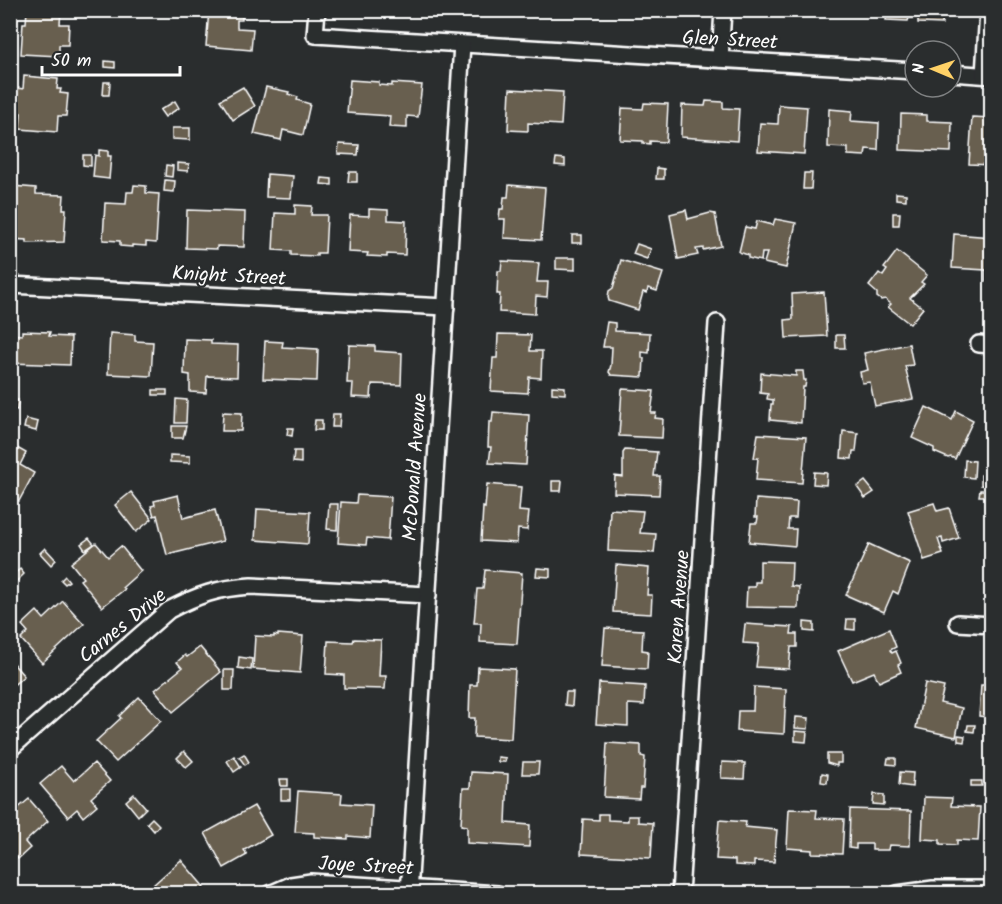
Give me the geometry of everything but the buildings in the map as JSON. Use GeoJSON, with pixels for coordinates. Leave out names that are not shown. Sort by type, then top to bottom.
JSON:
{"type":"FeatureCollection","features":[{"type":"Feature","properties":{"kind":"street","name":"Glen Street"},"geometry":{"type":"LineString","coordinates":[[317,10],[315,35],[903,70]]}},
{"type":"Feature","properties":{"kind":"street"},"geometry":{"type":"LineString","coordinates":[[720,59],[723,10]]}},
{"type":"Feature","properties":{"kind":"street"},"geometry":{"type":"LineString","coordinates":[[963,74],[988,76],[988,10]]}},
{"type":"Feature","properties":{"kind":"street","name":"McDonald Avenue"},"geometry":{"type":"LineString","coordinates":[[410,891],[462,44]]}},
{"type":"Feature","properties":{"kind":"street","name":"Knight Street"},"geometry":{"type":"LineString","coordinates":[[10,285],[446,307]]}},
{"type":"Feature","properties":{"kind":"street","name":"Karen Avenue"},"geometry":{"type":"LineString","coordinates":[[680,894],[717,323]]}},
{"type":"Feature","properties":{"kind":"street","name":"Carnes Drive"},"geometry":{"type":"LineString","coordinates":[[10,749],[169,610],[196,596],[223,588],[250,586],[428,595]]}},
{"type":"Feature","properties":{"kind":"street"},"geometry":{"type":"LineString","coordinates":[[958,623],[992,625]]}},
{"type":"Feature","properties":{"kind":"street","name":"Joye Street"},"geometry":{"type":"LineString","coordinates":[[270,894],[291,885],[311,882],[410,891],[498,894]]}},
{"type":"Feature","properties":{"kind":"street"},"geometry":{"type":"LineString","coordinates":[[897,894],[933,890],[992,890]]}}]}
